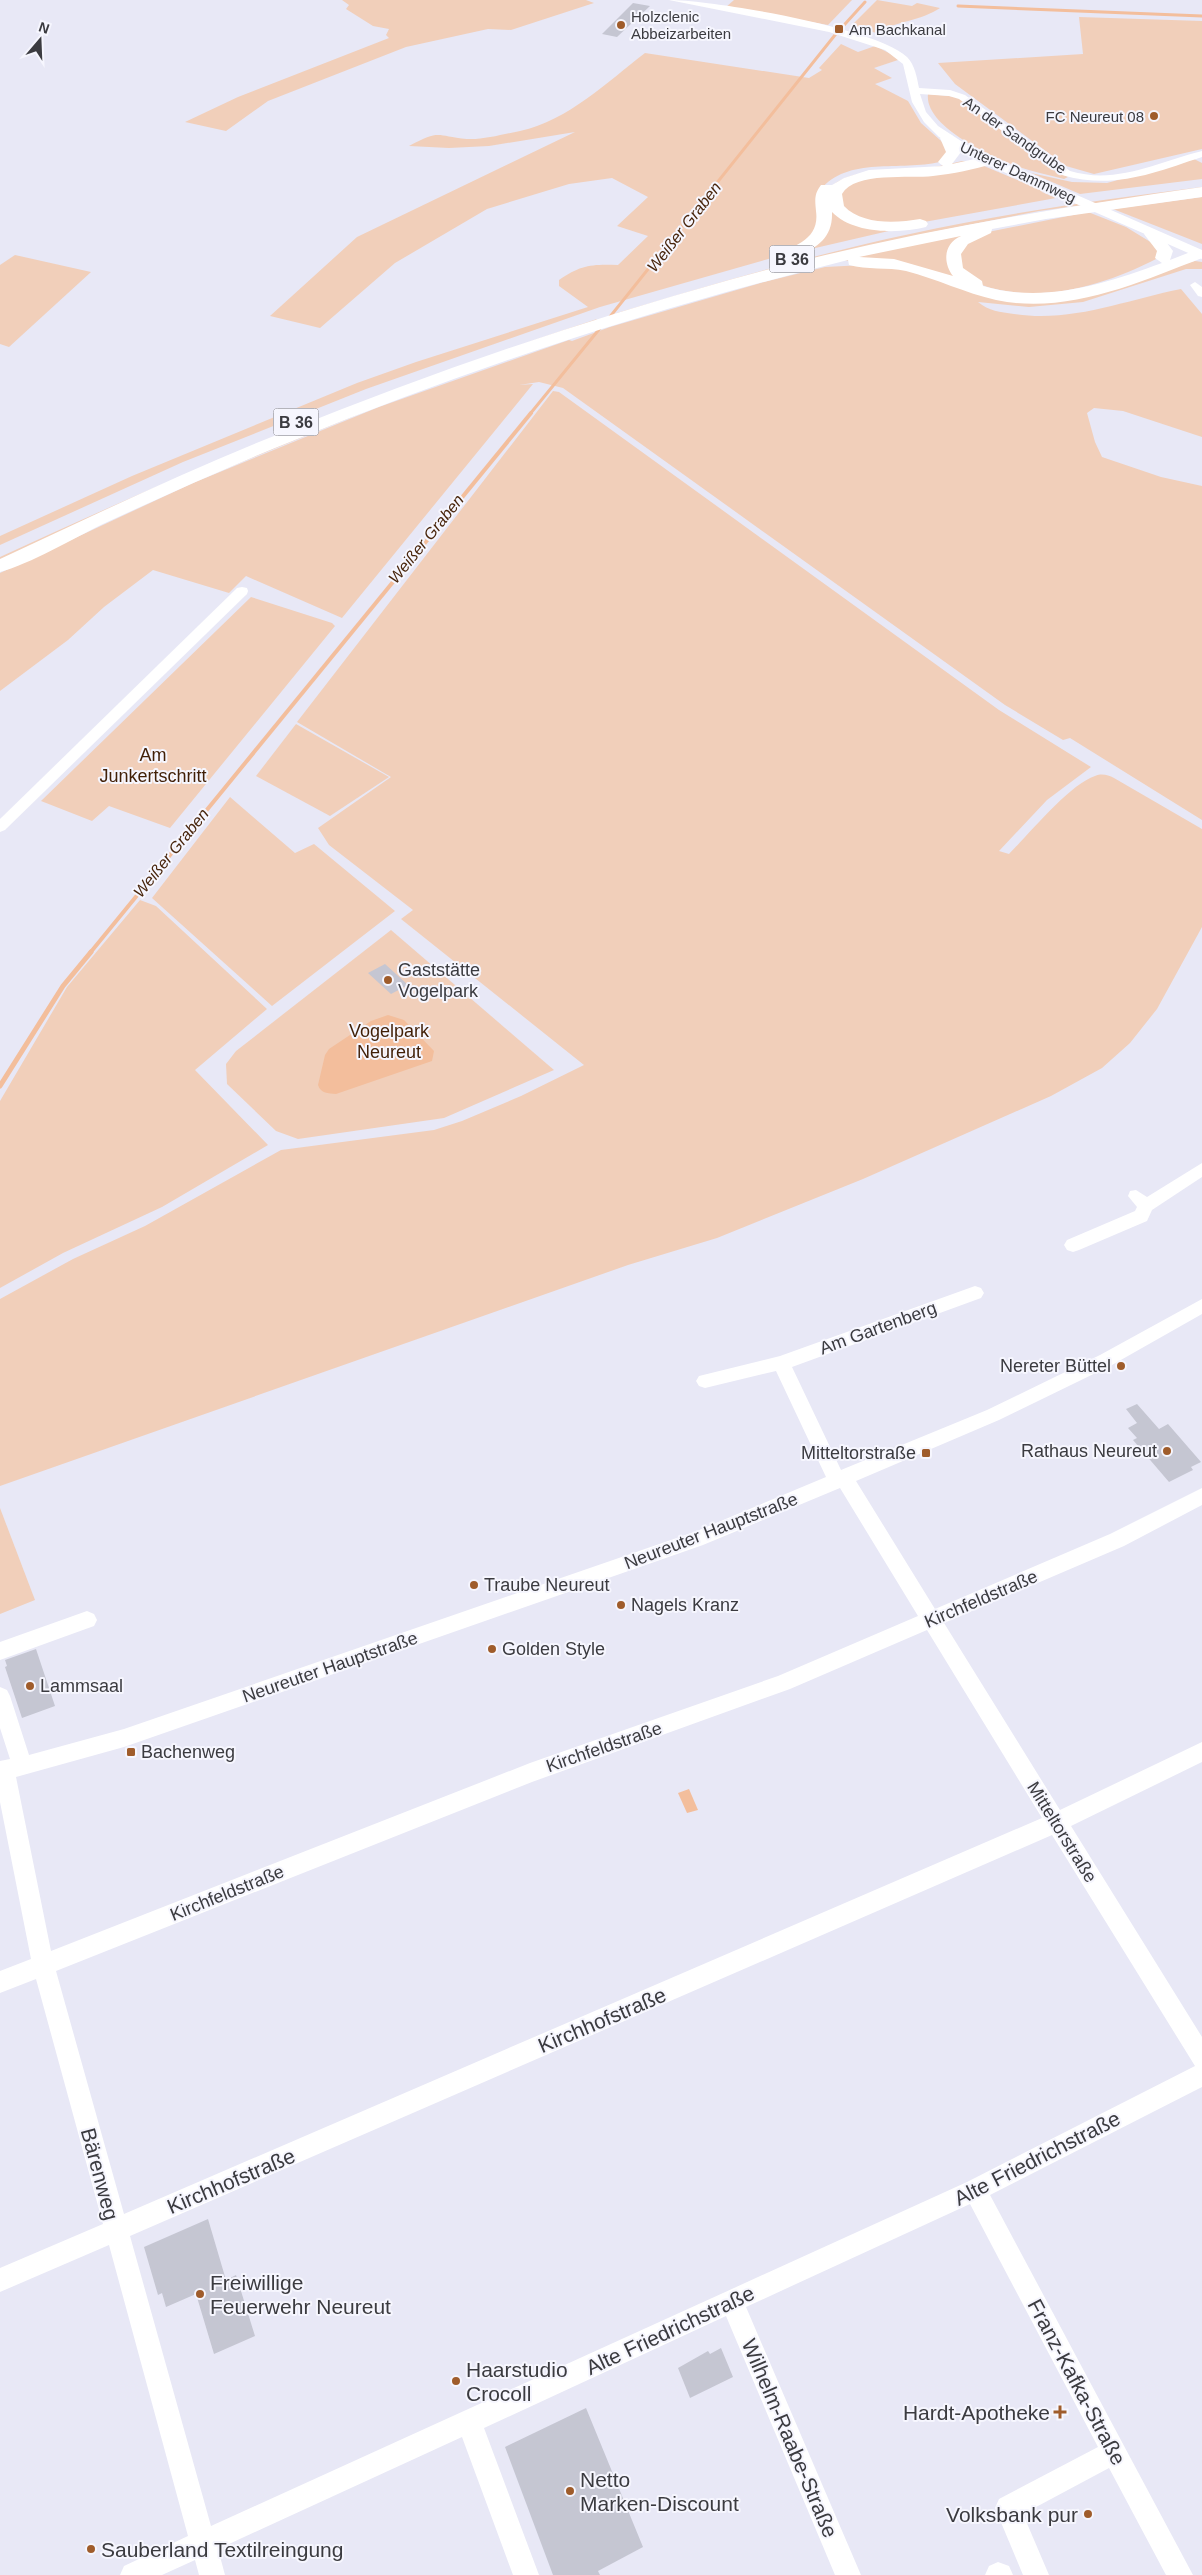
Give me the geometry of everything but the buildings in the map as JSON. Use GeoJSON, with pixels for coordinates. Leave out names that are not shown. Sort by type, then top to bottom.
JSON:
{"type":"FeatureCollection","features":[{"type":"Feature","properties":{"kind":"highway"},"geometry":{"type":"LineString","coordinates":[[946,162],[954,152],[947,138]]}},
{"type":"Feature","properties":{"kind":"highway"},"geometry":{"type":"LineString","coordinates":[[965,219],[906,226],[869,224],[842,212],[835,205],[834,194],[846,182],[862,177],[943,170],[984,158]]}},
{"type":"Feature","properties":{"kind":"highway","name":"B 36"},"geometry":{"type":"LineString","coordinates":[[760,272],[800,251],[817,239],[825,224],[822,195],[827,187],[838,179],[866,170],[984,158]]}},
{"type":"Feature","properties":{"kind":"highway","name":"B 36"},"geometry":{"type":"LineString","coordinates":[[0,552],[182,469],[314,415],[463,360],[601,321],[836,248],[965,219],[1202,184]]}},
{"type":"Feature","properties":{"kind":"highway","name":"B 36"},"geometry":{"type":"LineString","coordinates":[[0,566],[123,508],[272,443],[421,385],[601,321],[621,308],[760,272],[913,239],[1056,212],[1202,192]]}},
{"type":"Feature","properties":{"kind":"highway","name":"B 36"},"geometry":{"type":"LineString","coordinates":[[1056,212],[1041,218],[993,227],[968,237],[954,250],[952,261],[955,268],[966,279],[987,288],[1017,295],[1042,296],[1089,287],[1129,274],[1163,258],[1195,253]]}},
{"type":"Feature","properties":{"kind":"highway"},"geometry":{"type":"LineString","coordinates":[[1152,234],[1165,251],[1163,258]]}},
{"type":"Feature","properties":{"kind":"highway"},"geometry":{"type":"LineString","coordinates":[[760,272],[778,276],[837,263],[885,262],[926,270],[996,295],[1028,299],[1051,299],[1085,292],[1195,253]]}},
{"type":"Feature","properties":{"kind":"main road","name":"Unterer Dammweg"},"geometry":{"type":"LineString","coordinates":[[984,158],[1195,253]]}},
{"type":"Feature","properties":{"kind":"street","name":"Unterer Dammweg"},"geometry":{"type":"LineString","coordinates":[[673,0],[832,30],[871,40],[899,55],[907,64],[922,114],[947,138],[984,158]]}},
{"type":"Feature","properties":{"kind":"street","name":"An der Sandgrube"},"geometry":{"type":"LineString","coordinates":[[915,91],[950,93],[962,97],[1066,173],[1085,179],[1115,180],[1202,154]]}},
{"type":"Feature","properties":{"kind":"street"},"geometry":{"type":"LineString","coordinates":[[1194,285],[1202,294]]}},
{"type":"Feature","properties":{"kind":"street"},"geometry":{"type":"LineString","coordinates":[[0,827],[242,591]]}},
{"type":"Feature","properties":{"kind":"street"},"geometry":{"type":"LineString","coordinates":[[1074,1246],[1142,1216],[1141,1201],[1202,1169]]}},
{"type":"Feature","properties":{"kind":"street","name":"Am Gartenberg"},"geometry":{"type":"LineString","coordinates":[[705,1381],[781,1363],[974,1293]]}},
{"type":"Feature","properties":{"kind":"street","name":"Neureuter Hauptstraße"},"geometry":{"type":"LineString","coordinates":[[9,1768],[89,1749],[186,1718],[703,1537],[993,1415],[1106,1360],[1202,1306]]}},
{"type":"Feature","properties":{"kind":"street"},"geometry":{"type":"LineString","coordinates":[[781,1363],[841,1480]]}},
{"type":"Feature","properties":{"kind":"street","name":"Mitteltorstraße"},"geometry":{"type":"LineString","coordinates":[[841,1480],[931,1620],[1202,2058]]}},
{"type":"Feature","properties":{"kind":"street","name":"Kirchfeldstraße"},"geometry":{"type":"LineString","coordinates":[[0,1982],[530,1773],[742,1699],[1126,1536],[1202,1496]]}},
{"type":"Feature","properties":{"kind":"street"},"geometry":{"type":"LineString","coordinates":[[0,1651],[87,1620]]}},
{"type":"Feature","properties":{"kind":"street"},"geometry":{"type":"LineString","coordinates":[[0,1696],[9,1768]]}},
{"type":"Feature","properties":{"kind":"street","name":"Kirchhofstraße"},"geometry":{"type":"LineString","coordinates":[[0,2280],[1056,1822],[1202,1752]]}},
{"type":"Feature","properties":{"kind":"street","name":"Bärenweg"},"geometry":{"type":"LineString","coordinates":[[9,1768],[42,1965],[212,2575]]}},
{"type":"Feature","properties":{"kind":"street","name":"Alte Friedrichstraße"},"geometry":{"type":"LineString","coordinates":[[133,2575],[975,2190],[1202,2075]]}},
{"type":"Feature","properties":{"kind":"street","name":"Franz-Kafka-Straße"},"geometry":{"type":"LineString","coordinates":[[975,2190],[1180,2575]]}},
{"type":"Feature","properties":{"kind":"street","name":"Wilhelm-Raabe-Straße"},"geometry":{"type":"LineString","coordinates":[[732,2302],[848,2575]]}},
{"type":"Feature","properties":{"kind":"street"},"geometry":{"type":"LineString","coordinates":[[469,2422],[526,2575]]}},
{"type":"Feature","properties":{"kind":"street"},"geometry":{"type":"LineString","coordinates":[[1036,2575],[1008,2508],[1114,2452]]}},
{"type":"Feature","properties":{"kind":"green space"},"geometry":{"type":"Polygon","coordinates":[[[342,0],[586,0],[594,3],[511,30],[488,29],[406,47],[268,101],[226,131],[185,122],[238,97],[389,38],[386,35],[389,29],[373,26],[346,9],[349,5],[342,0]]]}},
{"type":"Feature","properties":{"kind":"green space"},"geometry":{"type":"Polygon","coordinates":[[[734,0],[852,0],[828,25],[726,7],[734,0]]]}},
{"type":"Feature","properties":{"kind":"green space"},"geometry":{"type":"Polygon","coordinates":[[[877,0],[912,6],[917,3],[940,8],[925,16],[876,33],[852,25],[877,0]]]}},
{"type":"Feature","properties":{"kind":"green space"},"geometry":{"type":"Polygon","coordinates":[[[1079,17],[1202,21],[1202,149],[1094,174],[1066,166],[955,84],[938,63],[1083,54],[1079,17]]]}},
{"type":"Feature","properties":{"kind":"green space"},"geometry":{"type":"Polygon","coordinates":[[[841,44],[858,52],[875,46],[901,59],[874,68],[892,78],[875,84],[908,101],[921,123],[949,148],[943,161],[928,164],[880,166],[848,171],[835,177],[823,187],[816,235],[779,256],[600,307],[366,389],[183,462],[0,545],[0,536],[132,476],[357,383],[416,362],[588,307],[559,286],[559,280],[587,266],[618,265],[648,236],[617,226],[648,197],[612,178],[569,184],[487,209],[395,263],[320,328],[270,316],[357,237],[575,132],[489,146],[449,148],[409,146],[427,137],[438,135],[480,139],[538,126],[587,99],[645,53],[809,78],[822,70],[819,68],[841,44]]]}},
{"type":"Feature","properties":{"kind":"green space"},"geometry":{"type":"Polygon","coordinates":[[[928,94],[959,97],[1051,169],[1068,177],[1064,179],[1019,167],[978,149],[948,129],[937,118],[930,106],[928,94]]]}},
{"type":"Feature","properties":{"kind":"green space"},"geometry":{"type":"Polygon","coordinates":[[[1194,159],[1202,163],[1202,179],[1080,194],[1031,173],[1072,182],[1107,183],[1194,159]]]}},
{"type":"Feature","properties":{"kind":"green space"},"geometry":{"type":"Polygon","coordinates":[[[962,161],[972,161],[957,165],[922,169],[962,161]]]}},
{"type":"Feature","properties":{"kind":"green space"},"geometry":{"type":"Polygon","coordinates":[[[984,166],[1044,191],[1042,192],[1056,198],[913,224],[872,223],[843,210],[839,191],[861,179],[984,166]]]}},
{"type":"Feature","properties":{"kind":"green space"},"geometry":{"type":"Polygon","coordinates":[[[916,169],[852,178],[837,186],[829,198],[832,207],[846,219],[855,223],[893,230],[811,249],[825,236],[827,230],[826,195],[832,186],[842,179],[868,172],[916,169]]]}},
{"type":"Feature","properties":{"kind":"green space"},"geometry":{"type":"Polygon","coordinates":[[[1202,187],[1202,189],[1039,211],[928,233],[615,316],[617,313],[763,270],[910,234],[982,219],[1055,207],[1202,187]]]}},
{"type":"Feature","properties":{"kind":"green space"},"geometry":{"type":"Polygon","coordinates":[[[1202,197],[1202,244],[1113,209],[1202,197]]]}},
{"type":"Feature","properties":{"kind":"green space"},"geometry":{"type":"Polygon","coordinates":[[[1088,212],[1126,227],[1157,246],[1158,258],[1120,275],[1081,288],[1041,293],[1020,293],[981,285],[965,275],[956,258],[961,247],[988,232],[1088,212]]]}},
{"type":"Feature","properties":{"kind":"green space"},"geometry":{"type":"Polygon","coordinates":[[[968,232],[954,244],[964,280],[844,260],[968,232]]]}},
{"type":"Feature","properties":{"kind":"green space"},"geometry":{"type":"Polygon","coordinates":[[[15,255],[91,272],[9,347],[0,344],[0,265],[15,255]]]}},
{"type":"Feature","properties":{"kind":"green space"},"geometry":{"type":"Polygon","coordinates":[[[1195,261],[1202,262],[1202,269],[1186,269],[1083,302],[1029,307],[978,302],[1004,313],[1036,316],[1057,315],[1098,309],[1181,289],[1202,314],[1202,437],[1123,411],[1094,408],[1087,413],[1095,442],[1102,457],[1161,477],[1202,486],[1202,820],[1070,738],[1063,740],[1005,705],[563,388],[539,382],[519,385],[533,384],[342,618],[246,576],[229,593],[153,570],[104,607],[68,640],[0,691],[0,573],[193,483],[379,407],[610,327],[764,282],[825,267],[883,264],[1032,301],[1195,261]]]}},
{"type":"Feature","properties":{"kind":"green space"},"geometry":{"type":"Polygon","coordinates":[[[597,319],[594,323],[535,342],[0,561],[0,557],[73,523],[295,429],[444,372],[597,319]]]}},
{"type":"Feature","properties":{"kind":"green space"},"geometry":{"type":"Polygon","coordinates":[[[553,391],[559,392],[999,710],[1091,767],[1047,800],[999,851],[1009,854],[1062,799],[1085,781],[1100,775],[1114,778],[1202,829],[1202,927],[1157,1009],[1130,1043],[1102,1068],[1051,1096],[863,1179],[717,1238],[628,1265],[0,1486],[0,1299],[73,1259],[145,1226],[281,1150],[434,1130],[462,1121],[521,1096],[584,1065],[401,919],[413,910],[329,845],[318,828],[391,777],[297,722],[553,391]]]}},
{"type":"Feature","properties":{"kind":"green space","name":"Am Junkertschritt"},"geometry":{"type":"Polygon","coordinates":[[[251,597],[332,623],[335,626],[170,828],[109,806],[92,821],[41,801],[251,597]]]}},
{"type":"Feature","properties":{"kind":"green space"},"geometry":{"type":"Polygon","coordinates":[[[296,724],[389,777],[330,816],[256,776],[296,724]]]}},
{"type":"Feature","properties":{"kind":"green space"},"geometry":{"type":"Polygon","coordinates":[[[230,797],[295,853],[314,844],[395,911],[272,1006],[152,898],[230,797]]]}},
{"type":"Feature","properties":{"kind":"green space"},"geometry":{"type":"Polygon","coordinates":[[[140,900],[156,906],[267,1009],[195,1070],[268,1145],[162,1207],[63,1253],[0,1288],[0,1101],[67,987],[140,900]]]}},
{"type":"Feature","properties":{"kind":"green space","name":"Vogelpark Neureut"},"geometry":{"type":"Polygon","coordinates":[[[391,930],[554,1070],[444,1118],[298,1139],[276,1131],[227,1084],[226,1064],[236,1051],[391,930]]]}},
{"type":"Feature","properties":{"kind":"green space"},"geometry":{"type":"Polygon","coordinates":[[[0,1508],[35,1600],[0,1614],[0,1508]]]}},
{"type":"Feature","properties":{"kind":"shaded area"},"geometry":{"type":"Polygon","coordinates":[[[388,1015],[404,1020],[434,1051],[432,1061],[336,1094],[321,1090],[318,1085],[325,1055],[329,1049],[371,1021],[388,1015]]]}},
{"type":"Feature","properties":{"kind":"shaded area"},"geometry":{"type":"Polygon","coordinates":[[[689,1789],[698,1810],[687,1813],[678,1793],[689,1789]]]}},
{"type":"Feature","properties":{"kind":"waterway","name":"Weißer Graben"},"geometry":{"type":"LineString","coordinates":[[609,318],[835,35],[865,2]]}},
{"type":"Feature","properties":{"kind":"waterway"},"geometry":{"type":"LineString","coordinates":[[958,6],[1202,16]]}},
{"type":"Feature","properties":{"kind":"waterway","name":"Weißer Graben"},"geometry":{"type":"LineString","coordinates":[[530,414],[601,327]]}},
{"type":"Feature","properties":{"kind":"waterway","name":"Weißer Graben"},"geometry":{"type":"LineString","coordinates":[[90,953],[531,413]]}},
{"type":"Feature","properties":{"kind":"waterway","name":"Weißer Graben"},"geometry":{"type":"LineString","coordinates":[[0,1086],[63,986],[91,952]]}},
{"type":"Feature","properties":{"kind":"place","name":"Holzclenic Abbeizarbeiten"},"geometry":{"type":"Point","coordinates":[621,25]}},
{"type":"Feature","properties":{"kind":"place","name":"Am Bachkanal"},"geometry":{"type":"Point","coordinates":[839,29]}},
{"type":"Feature","properties":{"kind":"place","name":"FC Neureut 08"},"geometry":{"type":"Point","coordinates":[1154,116]}},
{"type":"Feature","properties":{"kind":"place","name":"Gaststätte Vogelpark"},"geometry":{"type":"Point","coordinates":[388,980]}},
{"type":"Feature","properties":{"kind":"place","name":"Nereter Büttel"},"geometry":{"type":"Point","coordinates":[1121,1366]}},
{"type":"Feature","properties":{"kind":"place","name":"Rathaus Neureut"},"geometry":{"type":"Point","coordinates":[1167,1451]}},
{"type":"Feature","properties":{"kind":"place","name":"Mitteltorstraße"},"geometry":{"type":"Point","coordinates":[926,1453]}},
{"type":"Feature","properties":{"kind":"place","name":"Traube Neureut"},"geometry":{"type":"Point","coordinates":[474,1585]}},
{"type":"Feature","properties":{"kind":"place","name":"Nagels Kranz"},"geometry":{"type":"Point","coordinates":[621,1605]}},
{"type":"Feature","properties":{"kind":"place","name":"Golden Style"},"geometry":{"type":"Point","coordinates":[492,1649]}},
{"type":"Feature","properties":{"kind":"place","name":"Lammsaal"},"geometry":{"type":"Point","coordinates":[30,1686]}},
{"type":"Feature","properties":{"kind":"place","name":"Bachenweg"},"geometry":{"type":"Point","coordinates":[131,1752]}},
{"type":"Feature","properties":{"kind":"place","name":"Freiwillige Feuerwehr Neureut"},"geometry":{"type":"Point","coordinates":[200,2294]}},
{"type":"Feature","properties":{"kind":"place","name":"Haarstudio Crocoll"},"geometry":{"type":"Point","coordinates":[456,2381]}},
{"type":"Feature","properties":{"kind":"place","name":"Hardt-Apotheke"},"geometry":{"type":"Point","coordinates":[1060,2412]}},
{"type":"Feature","properties":{"kind":"place","name":"Netto Marken-Discount"},"geometry":{"type":"Point","coordinates":[570,2491]}},
{"type":"Feature","properties":{"kind":"place","name":"Volksbank pur"},"geometry":{"type":"Point","coordinates":[1088,2514]}},
{"type":"Feature","properties":{"kind":"place","name":"Sauberland Textilreingung"},"geometry":{"type":"Point","coordinates":[91,2549]}}]}
